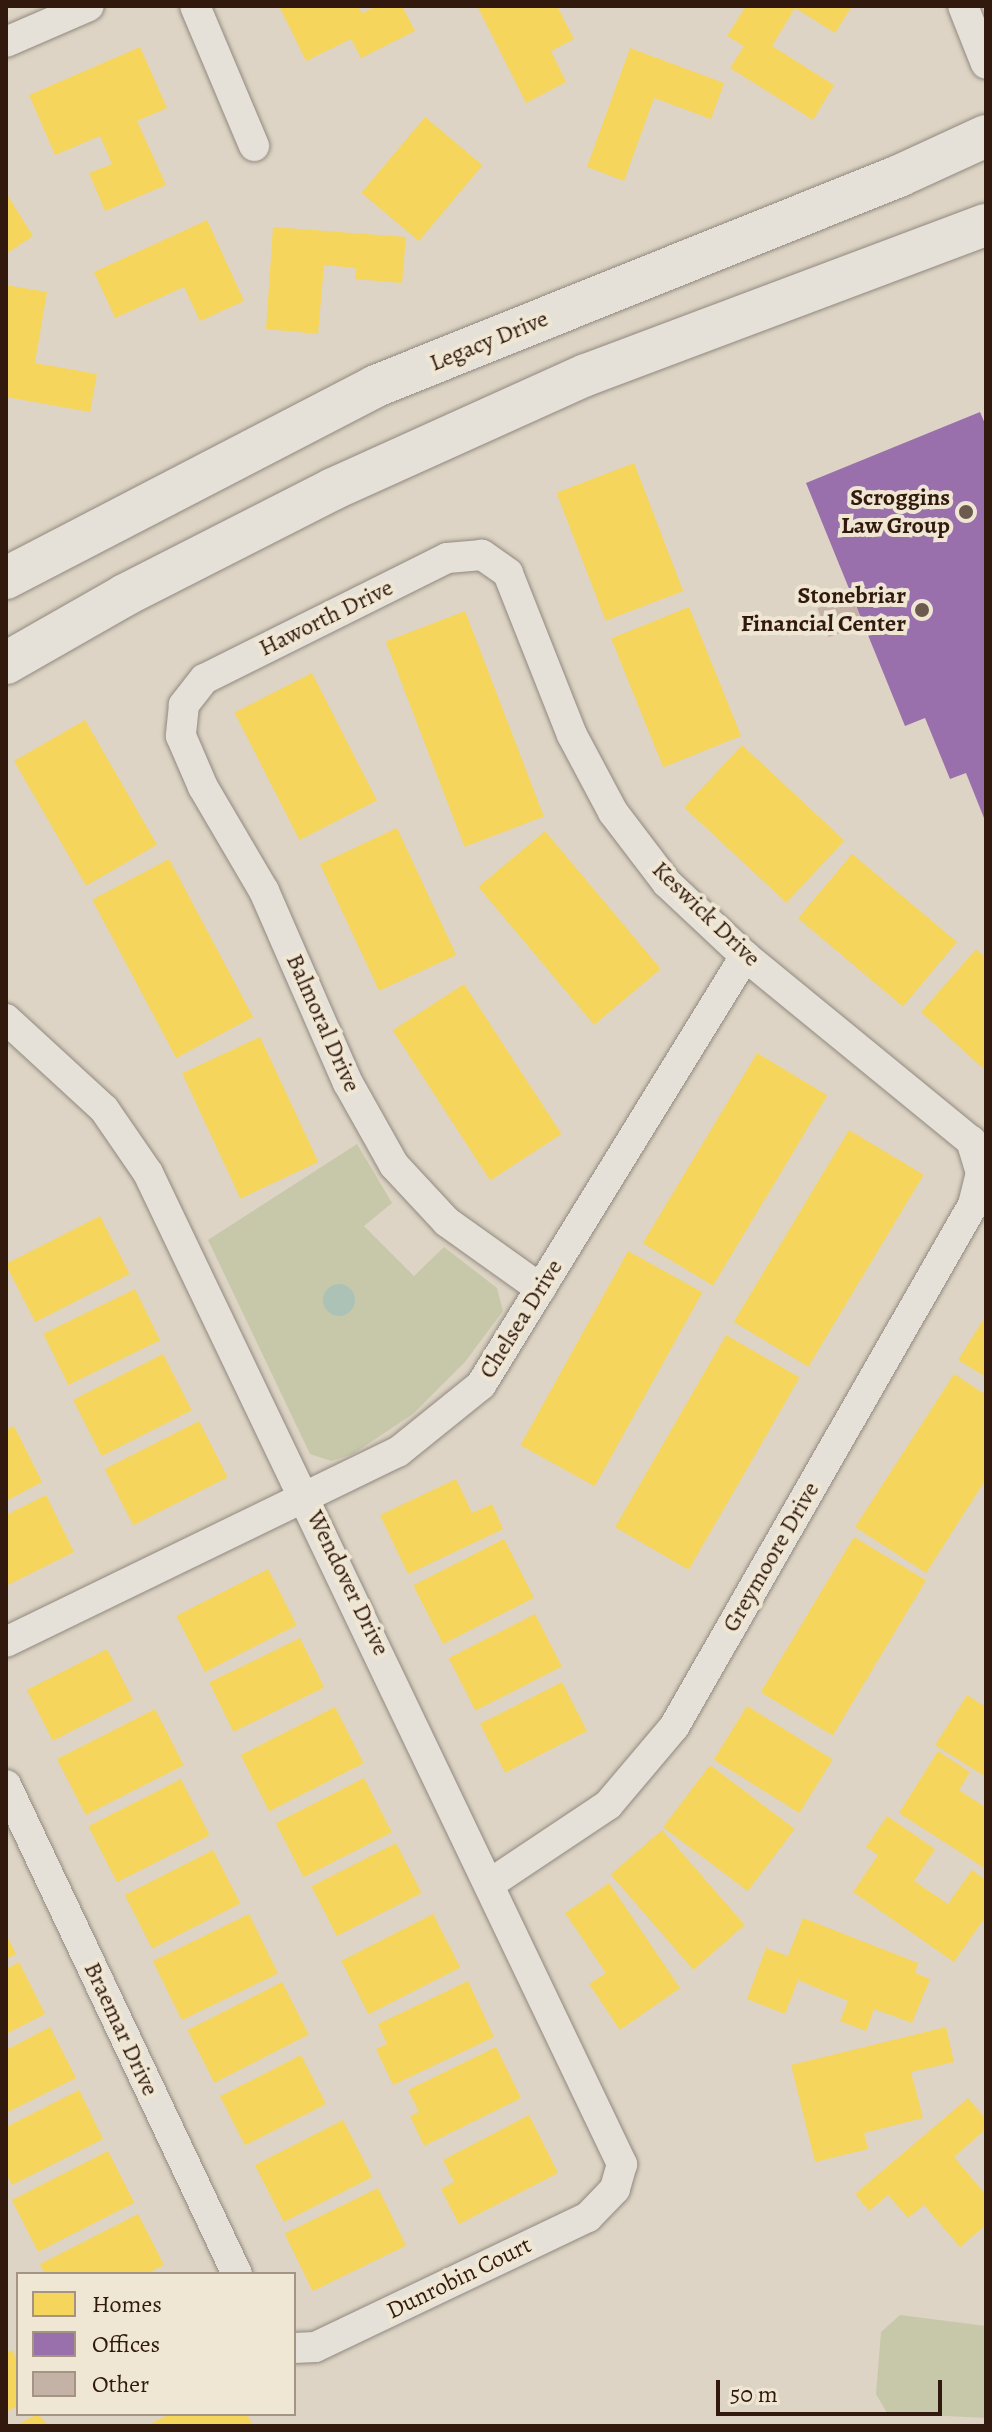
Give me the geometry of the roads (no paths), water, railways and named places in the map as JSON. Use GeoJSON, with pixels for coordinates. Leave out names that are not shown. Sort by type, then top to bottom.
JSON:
{"type":"FeatureCollection","features":[{"type":"Feature","properties":{"kind":"main road","name":"Legacy Drive"},"geometry":{"type":"LineString","coordinates":[[6,578],[376,386],[899,176],[986,136]]}},
{"type":"Feature","properties":{"kind":"main road"},"geometry":{"type":"LineString","coordinates":[[6,663],[125,595],[333,489],[558,388],[986,225]]}},
{"type":"Feature","properties":{"kind":"street"},"geometry":{"type":"LineString","coordinates":[[6,42],[89,6]]}},
{"type":"Feature","properties":{"kind":"street"},"geometry":{"type":"LineString","coordinates":[[195,6],[254,146]]}},
{"type":"Feature","properties":{"kind":"street"},"geometry":{"type":"LineString","coordinates":[[963,6],[986,64]]}},
{"type":"Feature","properties":{"kind":"street","name":"Haworth Drive"},"geometry":{"type":"LineString","coordinates":[[184,705],[204,679],[447,558],[482,555]]}},
{"type":"Feature","properties":{"kind":"street","name":"Keswick Drive"},"geometry":{"type":"LineString","coordinates":[[482,555],[508,573],[572,735],[613,812],[667,883],[745,956],[971,1141],[981,1173]]}},
{"type":"Feature","properties":{"kind":"street","name":"Balmoral Drive"},"geometry":{"type":"LineString","coordinates":[[184,705],[181,736],[203,787],[264,891],[348,1083],[394,1165],[447,1222],[541,1289]]}},
{"type":"Feature","properties":{"kind":"street","name":"Chelsea Drive"},"geometry":{"type":"LineString","coordinates":[[6,1642],[308,1500],[398,1452],[481,1385],[745,956]]}},
{"type":"Feature","properties":{"kind":"street","name":"Wendover Drive"},"geometry":{"type":"LineString","coordinates":[[6,1019],[104,1109],[148,1173],[308,1500],[622,2164],[615,2189]]}},
{"type":"Feature","properties":{"kind":"street","name":"Greymoore Drive"},"geometry":{"type":"LineString","coordinates":[[491,1883],[608,1805],[674,1727],[973,1205],[981,1173]]}},
{"type":"Feature","properties":{"kind":"street","name":"Braemar Drive"},"geometry":{"type":"LineString","coordinates":[[6,1785],[236,2272]]}},
{"type":"Feature","properties":{"kind":"street","name":"Dunrobin Court"},"geometry":{"type":"LineString","coordinates":[[296,2348],[315,2347],[588,2217],[615,2189]]}},
{"type":"Feature","properties":{"kind":"place","name":"Scroggins Law Group"},"geometry":{"type":"Point","coordinates":[966,512]}},
{"type":"Feature","properties":{"kind":"place","name":"Stonebriar Financial Center"},"geometry":{"type":"Point","coordinates":[922,610]}}]}
